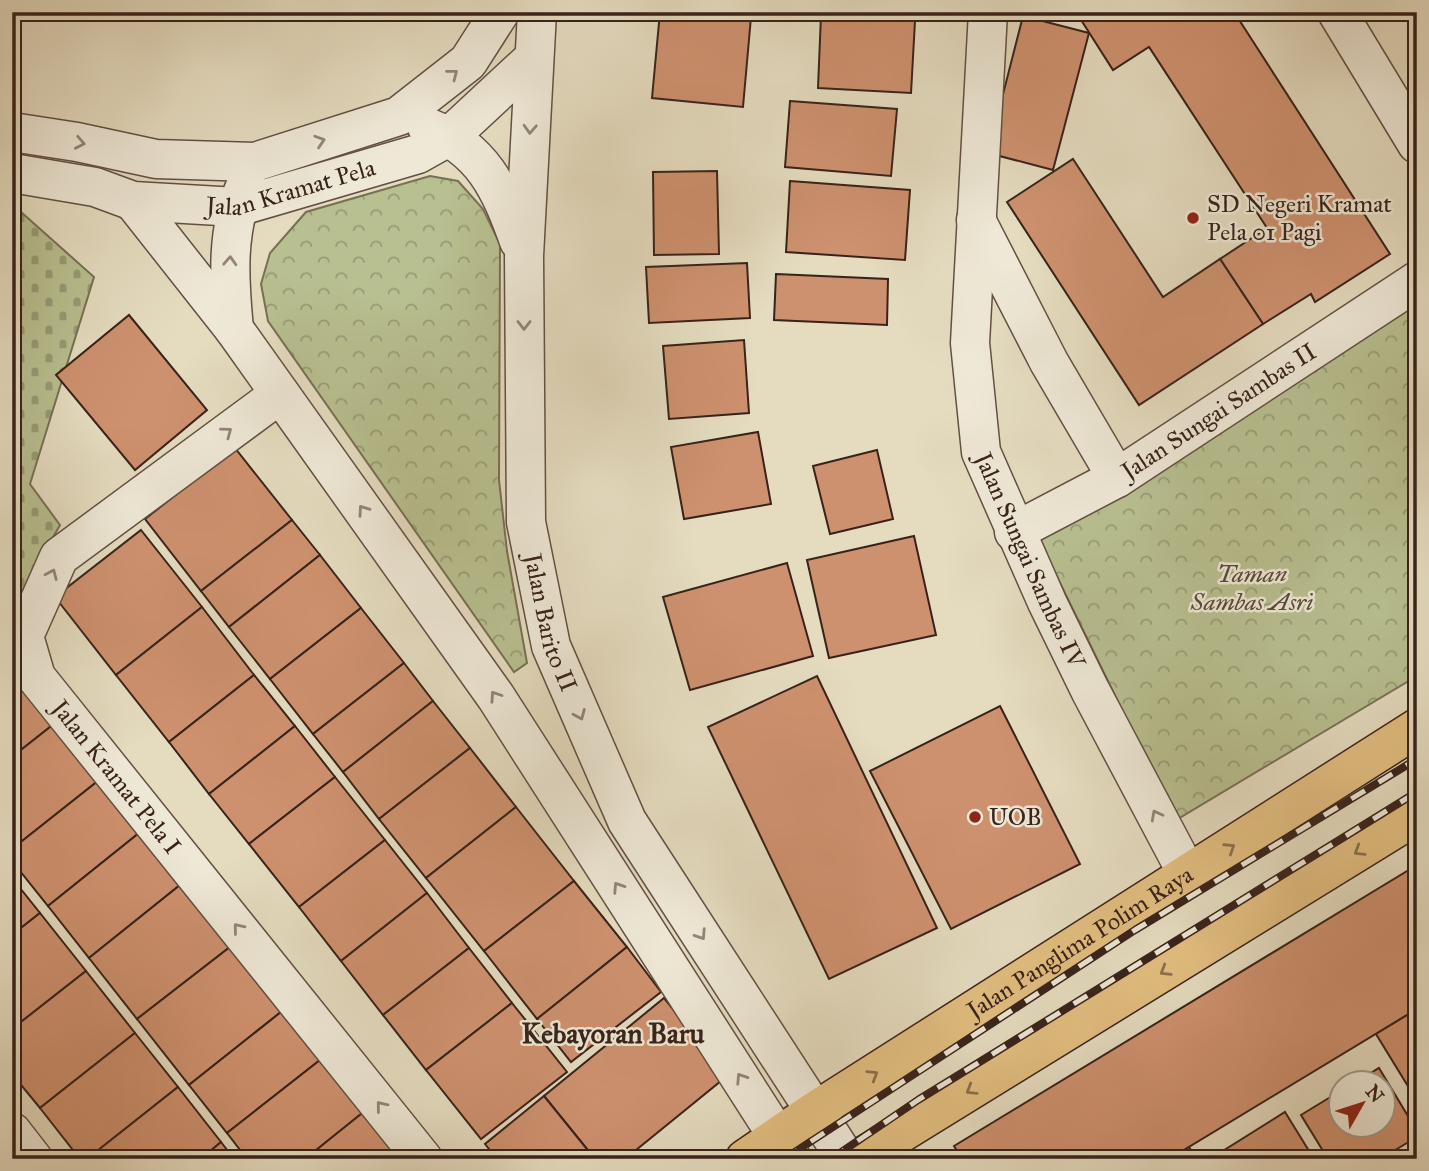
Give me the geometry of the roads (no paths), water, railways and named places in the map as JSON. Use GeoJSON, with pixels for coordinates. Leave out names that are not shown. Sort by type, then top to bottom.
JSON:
{"type":"FeatureCollection","features":[{"type":"Feature","properties":{"kind":"main road","name":"Jalan Panglima Polim Raya"},"geometry":{"type":"LineString","coordinates":[[745,1159],[785,1147],[815,1111],[1417,728]]}},
{"type":"Feature","properties":{"kind":"main road"},"geometry":{"type":"LineString","coordinates":[[859,1159],[1417,815]]}},
{"type":"Feature","properties":{"kind":"street","name":"Jalan Kramat Pela"},"geometry":{"type":"LineString","coordinates":[[12,132],[77,142],[156,159],[255,162],[399,116],[468,62],[500,12]]}},
{"type":"Feature","properties":{"kind":"street","name":"Jalan Barito II"},"geometry":{"type":"LineString","coordinates":[[537,12],[524,256],[526,523],[551,646],[626,821],[846,1159]]}},
{"type":"Feature","properties":{"kind":"street","name":"Jalan Sungai Sambas IV"},"geometry":{"type":"LineString","coordinates":[[988,12],[970,343],[981,452],[1014,532],[1090,690],[1188,875]]}},
{"type":"Feature","properties":{"kind":"street"},"geometry":{"type":"LineString","coordinates":[[1337,12],[1417,144]]}},
{"type":"Feature","properties":{"kind":"street","name":"Jalan Kramat Pela"},"geometry":{"type":"LineString","coordinates":[[12,173],[95,187],[133,201],[237,206],[418,154],[450,136],[534,58]]}},
{"type":"Feature","properties":{"kind":"street"},"geometry":{"type":"LineString","coordinates":[[399,116],[450,136],[479,160],[503,197],[524,256]]}},
{"type":"Feature","properties":{"kind":"street"},"geometry":{"type":"LineString","coordinates":[[234,329],[229,274],[231,239],[237,206],[255,162]]}},
{"type":"Feature","properties":{"kind":"street"},"geometry":{"type":"LineString","coordinates":[[133,201],[234,329],[496,697],[785,1147]]}},
{"type":"Feature","properties":{"kind":"street"},"geometry":{"type":"LineString","coordinates":[[975,218],[1049,362],[1117,478]]}},
{"type":"Feature","properties":{"kind":"street","name":"Jalan Sungai Sambas II"},"geometry":{"type":"LineString","coordinates":[[1014,532],[1117,478],[1417,281]]}},
{"type":"Feature","properties":{"kind":"street","name":"Jalan Kramat Pela I"},"geometry":{"type":"LineString","coordinates":[[280,394],[59,557],[18,637],[36,677],[423,1159]]}},
{"type":"Feature","properties":{"kind":"street"},"geometry":{"type":"LineString","coordinates":[[12,1132],[33,1159]]}},
{"type":"Feature","properties":{"kind":"railway"},"geometry":{"type":"LineString","coordinates":[[784,1159],[1135,930],[1417,759]]}},
{"type":"Feature","properties":{"kind":"railway"},"geometry":{"type":"LineString","coordinates":[[831,1159],[918,1100],[1417,792]]}},
{"type":"Feature","properties":{"kind":"place","name":"SD Negeri Kramat Pela 01 Pagi"},"geometry":{"type":"Point","coordinates":[1193,218]}},
{"type":"Feature","properties":{"kind":"place","name":"UOB"},"geometry":{"type":"Point","coordinates":[975,817]}},
{"type":"Feature","properties":{"kind":"district","name":"Kebayoran Baru"},"geometry":{"type":"Point","coordinates":[613,1033]}},
{"type":"Feature","properties":{"kind":"park label","name":"Taman Sambas Asri"},"geometry":{"type":"Point","coordinates":[1252,588]}}]}
